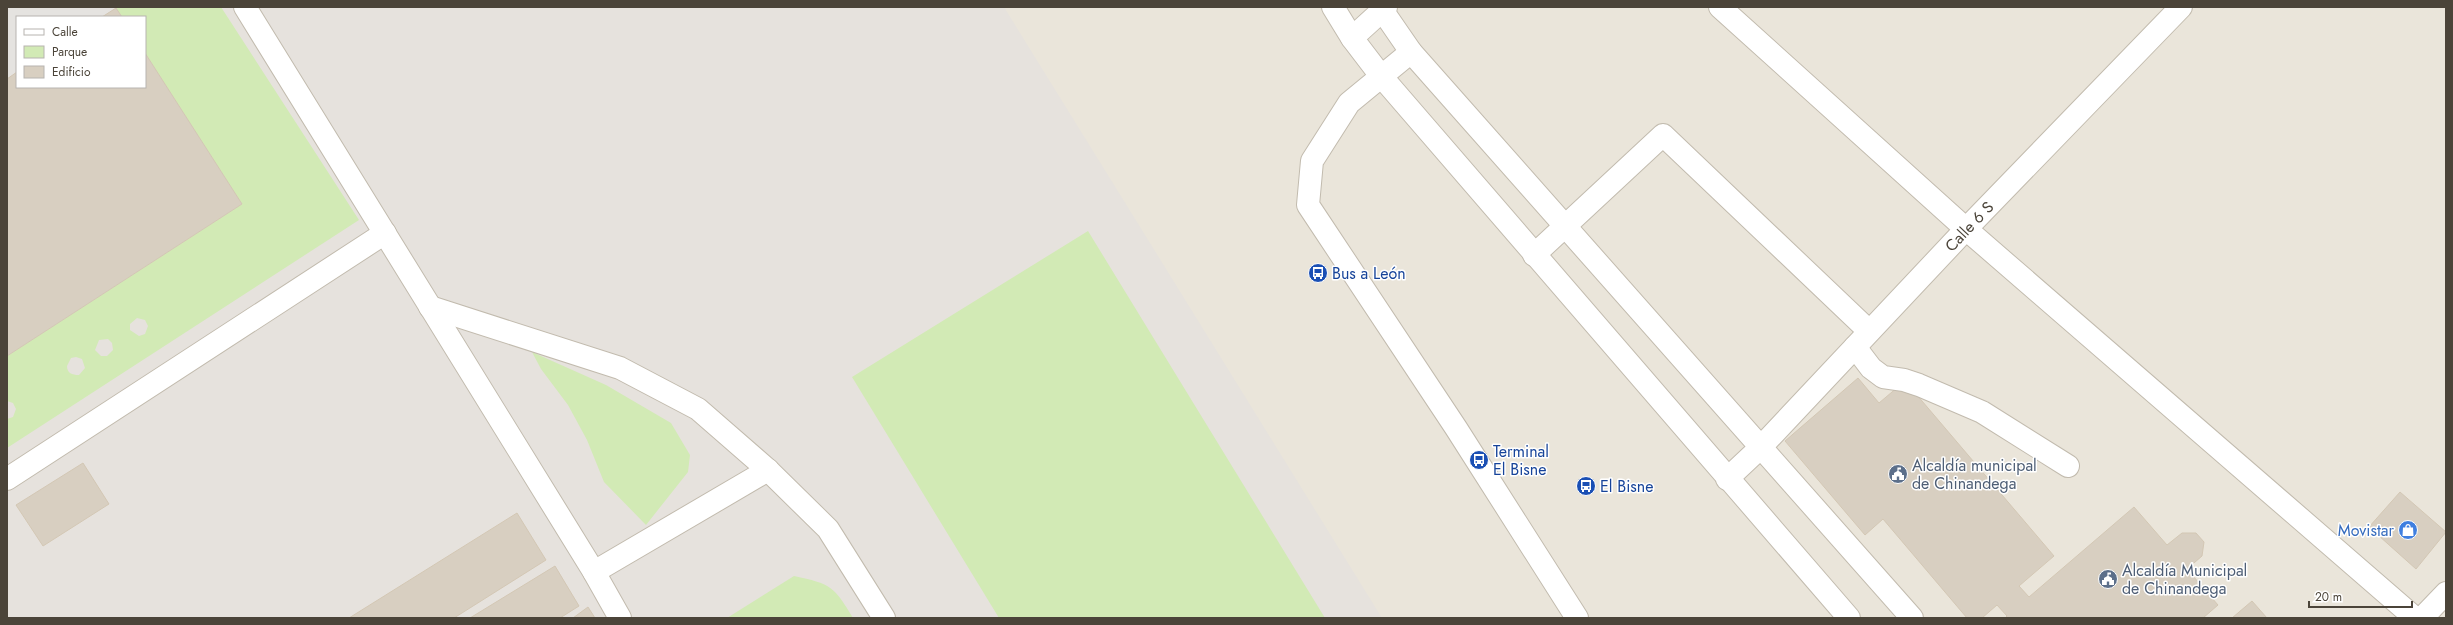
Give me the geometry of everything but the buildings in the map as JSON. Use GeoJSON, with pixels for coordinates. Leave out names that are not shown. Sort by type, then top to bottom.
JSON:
{"type":"FeatureCollection","features":[{"type":"Feature","properties":{"kind":"street"},"geometry":{"type":"LineString","coordinates":[[245,7],[594,572],[620,618]]}},
{"type":"Feature","properties":{"kind":"street"},"geometry":{"type":"LineString","coordinates":[[1333,7],[1352,38],[1381,76],[1727,479],[1849,618]]}},
{"type":"Feature","properties":{"kind":"street"},"geometry":{"type":"LineString","coordinates":[[1720,7],[1966,229],[2415,618]]}},
{"type":"Feature","properties":{"kind":"street","name":"Calle 6 S"},"geometry":{"type":"LineString","coordinates":[[1727,479],[1760,448],[1966,229],[2181,7]]}},
{"type":"Feature","properties":{"kind":"street"},"geometry":{"type":"LineString","coordinates":[[1352,38],[1383,8],[1411,52],[1912,618]]}},
{"type":"Feature","properties":{"kind":"street"},"geometry":{"type":"LineString","coordinates":[[1411,52],[1349,103],[1312,160],[1308,206],[1456,428],[1578,618]]}},
{"type":"Feature","properties":{"kind":"street"},"geometry":{"type":"LineString","coordinates":[[1534,255],[1663,135],[1869,331]]}},
{"type":"Feature","properties":{"kind":"street"},"geometry":{"type":"LineString","coordinates":[[7,479],[385,233]]}},
{"type":"Feature","properties":{"kind":"street"},"geometry":{"type":"LineString","coordinates":[[430,307],[620,368],[698,409],[768,470],[828,530],[884,618]]}},
{"type":"Feature","properties":{"kind":"street"},"geometry":{"type":"LineString","coordinates":[[1855,347],[1871,368],[1883,377],[1904,380],[1919,385],[1982,412],[2068,466]]}},
{"type":"Feature","properties":{"kind":"street"},"geometry":{"type":"LineString","coordinates":[[594,572],[768,470]]}},
{"type":"Feature","properties":{"kind":"street"},"geometry":{"type":"LineString","coordinates":[[2422,618],[2446,593]]}},
{"type":"Feature","properties":{"kind":"shaded area"},"geometry":{"type":"Polygon","coordinates":[[[7,7],[2446,7],[2446,618],[7,618],[7,7]]]}},
{"type":"Feature","properties":{"kind":"shaded area"},"geometry":{"type":"Polygon","coordinates":[[[7,7],[1004,7],[1382,618],[7,618],[7,7]]]}},
{"type":"Feature","properties":{"kind":"shaded area"},"geometry":{"type":"Polygon","coordinates":[[[7,7],[116,8],[104,16],[16,16],[16,73],[7,79],[7,7]]]}},
{"type":"Feature","properties":{"kind":"green space"},"geometry":{"type":"Polygon","coordinates":[[[115,7],[221,7],[359,220],[7,448],[7,419],[13,417],[16,409],[13,403],[7,401],[7,356],[242,204],[146,55],[146,16],[121,16],[115,7]],[[137,318],[130,324],[130,330],[139,336],[145,334],[148,326],[145,320],[137,318]],[[108,339],[99,340],[95,350],[101,356],[107,356],[113,350],[112,343],[108,339]],[[76,357],[71,358],[67,366],[69,372],[79,375],[85,368],[82,359],[76,357]]]}},
{"type":"Feature","properties":{"kind":"green space"},"geometry":{"type":"Polygon","coordinates":[[[1088,231],[1325,618],[999,618],[852,377],[1088,231]]]}},
{"type":"Feature","properties":{"kind":"green space"},"geometry":{"type":"Polygon","coordinates":[[[532,352],[606,385],[671,423],[690,455],[688,472],[646,525],[604,482],[587,440],[568,405],[541,369],[532,352]]]}},
{"type":"Feature","properties":{"kind":"green space"},"geometry":{"type":"Polygon","coordinates":[[[794,576],[816,581],[830,588],[841,599],[853,618],[727,618],[794,576]]]}},
{"type":"Feature","properties":{"kind":"place","name":"Bus a León"},"geometry":{"type":"Point","coordinates":[1318,273]}},
{"type":"Feature","properties":{"kind":"place","name":"Terminal El Bisne"},"geometry":{"type":"Point","coordinates":[1479,460]}},
{"type":"Feature","properties":{"kind":"place","name":"Alcaldía municipal de Chinandega"},"geometry":{"type":"Point","coordinates":[1898,474]}},
{"type":"Feature","properties":{"kind":"place","name":"El Bisne"},"geometry":{"type":"Point","coordinates":[1586,486]}},
{"type":"Feature","properties":{"kind":"place","name":"Movistar"},"geometry":{"type":"Point","coordinates":[2408,530]}},
{"type":"Feature","properties":{"kind":"place","name":"Alcaldía Municipal de Chinandega"},"geometry":{"type":"Point","coordinates":[2108,579]}}]}
